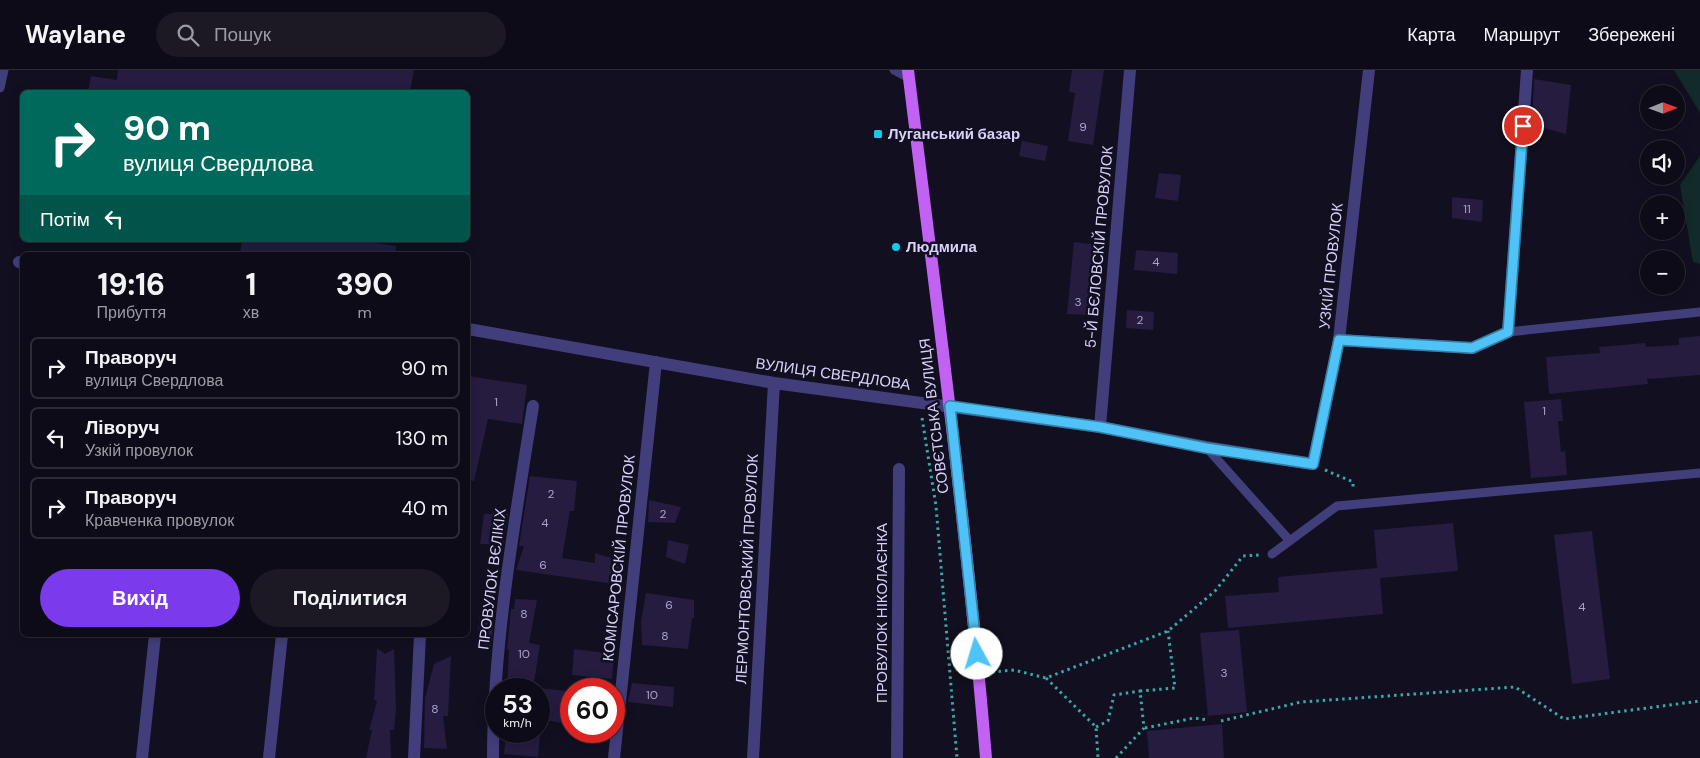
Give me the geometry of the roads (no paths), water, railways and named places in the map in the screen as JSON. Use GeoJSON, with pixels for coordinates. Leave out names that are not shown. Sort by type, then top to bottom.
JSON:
{"type":"FeatureCollection","features":[{"type":"Feature","properties":{"kind":"main road","name":"СОВЄТСЬКА ВУЛИЦЯ"},"geometry":{"type":"LineString","coordinates":[[908,74],[950,406],[979,673],[986,758]]}},
{"type":"Feature","properties":{"kind":"street","name":"5-Й БЄЛОВСКІЙ ПРОВУЛОК"},"geometry":{"type":"LineString","coordinates":[[1100,427],[1130,70]]}},
{"type":"Feature","properties":{"kind":"street","name":"УЗКІЙ ПРОВУЛОК"},"geometry":{"type":"LineString","coordinates":[[1313,464],[1339,340],[1369,70]]}},
{"type":"Feature","properties":{"kind":"street"},"geometry":{"type":"LineString","coordinates":[[1339,340],[1472,348],[1508,332],[1527,70]]}},
{"type":"Feature","properties":{"kind":"street","name":"ВУЛИЦЯ СВЕРДЛОВА"},"geometry":{"type":"LineString","coordinates":[[470,330],[774,383],[1100,427],[1206,448],[1313,464]]}},
{"type":"Feature","properties":{"kind":"street","name":"КОМІСАРОВСКІЙ ПРОВУЛОК"},"geometry":{"type":"LineString","coordinates":[[614,758],[656,362]]}},
{"type":"Feature","properties":{"kind":"street","name":"ЛЕРМОНТОВСЬКИЙ ПРОВУЛОК"},"geometry":{"type":"LineString","coordinates":[[753,758],[774,383]]}},
{"type":"Feature","properties":{"kind":"street","name":"ПРОВУЛОК ВЄЛІКІХ"},"geometry":{"type":"LineString","coordinates":[[493,758],[493,717],[512,537],[533,406]]}},
{"type":"Feature","properties":{"kind":"street","name":"ПРОВУЛОК НІКОЛАЄНКА"},"geometry":{"type":"LineString","coordinates":[[897,758],[899,469]]}},
{"type":"Feature","properties":{"kind":"street"},"geometry":{"type":"LineString","coordinates":[[142,758],[155,637]]}},
{"type":"Feature","properties":{"kind":"street"},"geometry":{"type":"LineString","coordinates":[[269,758],[282,637]]}},
{"type":"Feature","properties":{"kind":"street"},"geometry":{"type":"LineString","coordinates":[[414,758],[420,637]]}},
{"type":"Feature","properties":{"kind":"lane"},"geometry":{"type":"LineString","coordinates":[[0,88],[4,70]]}},
{"type":"Feature","properties":{"kind":"lane"},"geometry":{"type":"LineString","coordinates":[[894,70],[908,74]]}},
{"type":"Feature","properties":{"kind":"lane"},"geometry":{"type":"LineString","coordinates":[[1508,332],[1700,312]]}},
{"type":"Feature","properties":{"kind":"lane"},"geometry":{"type":"LineString","coordinates":[[1206,448],[1290,541]]}},
{"type":"Feature","properties":{"kind":"lane"},"geometry":{"type":"LineString","coordinates":[[1272,554],[1337,506],[1700,473]]}},
{"type":"Feature","properties":{"kind":"place","name":"Луганський базар"},"geometry":{"type":"Point","coordinates":[878,134]}},
{"type":"Feature","properties":{"kind":"place","name":"Людмила"},"geometry":{"type":"Point","coordinates":[896,247]}}]}
